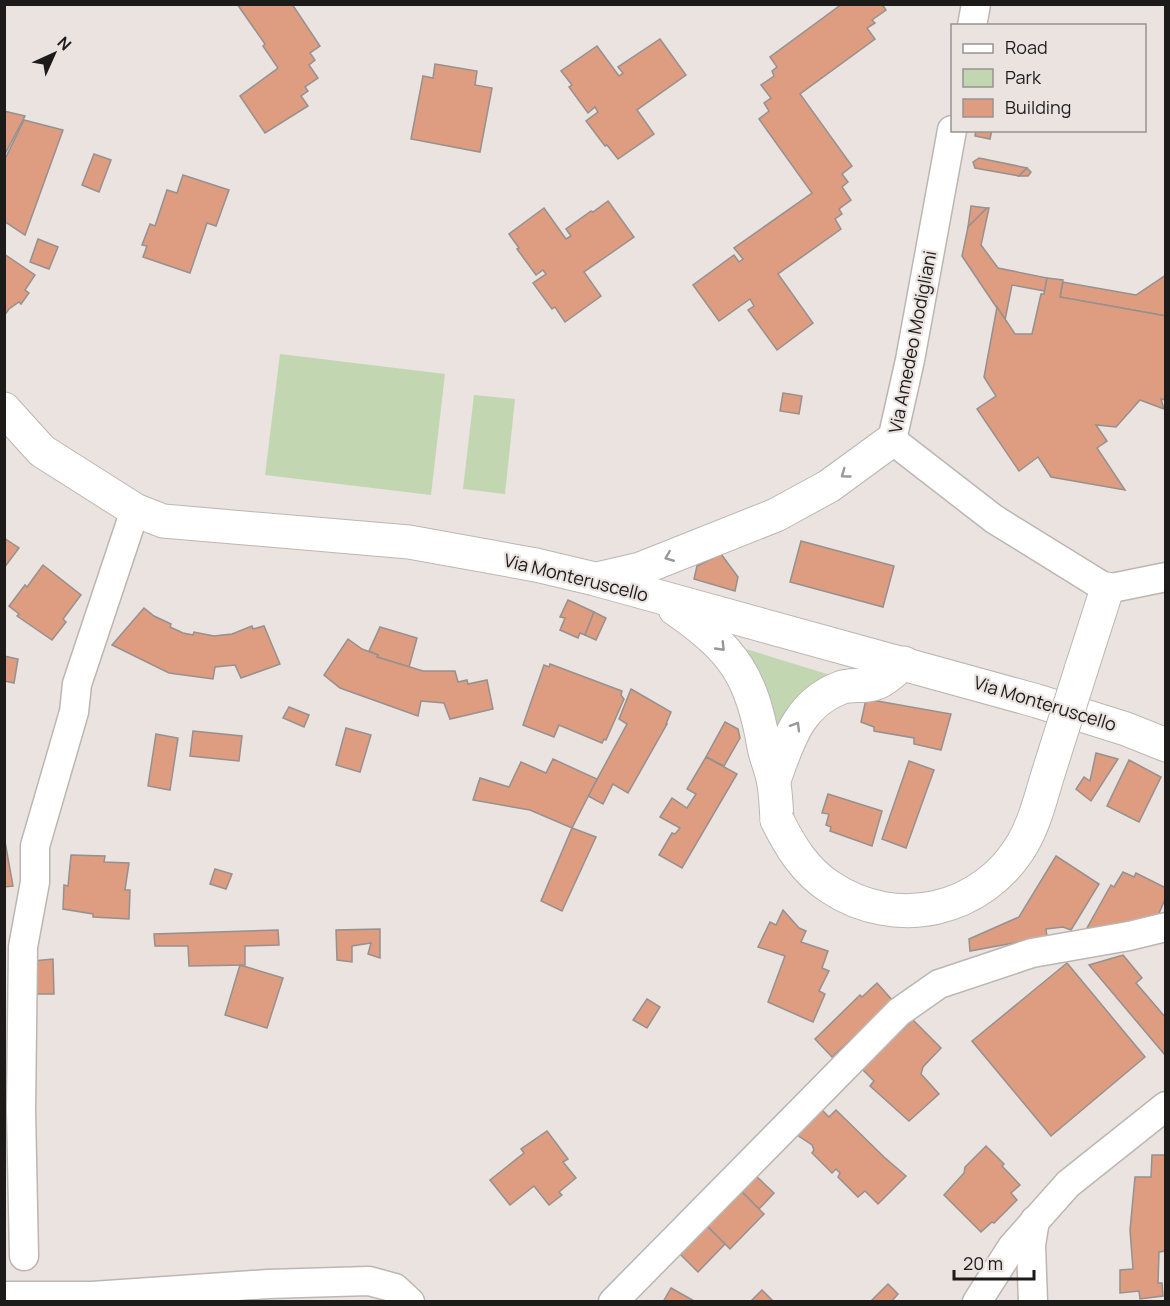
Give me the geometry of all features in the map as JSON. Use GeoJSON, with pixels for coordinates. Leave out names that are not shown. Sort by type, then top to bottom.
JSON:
{"type":"FeatureCollection","features":[{"type":"Feature","properties":{"kind":"street"},"geometry":{"type":"LineString","coordinates":[[972,24],[976,4]]}},
{"type":"Feature","properties":{"kind":"street","name":"Via Amedeo Modigliani"},"geometry":{"type":"LineString","coordinates":[[952,132],[910,360],[892,440],[994,519],[1107,589]]}},
{"type":"Feature","properties":{"kind":"street","name":"Via Monteruscello"},"geometry":{"type":"LineString","coordinates":[[4,409],[42,451],[135,510],[163,521],[409,542],[537,565],[1037,701],[1125,729],[1166,745]]}},
{"type":"Feature","properties":{"kind":"street"},"geometry":{"type":"LineString","coordinates":[[595,579],[640,569],[776,515],[829,486],[892,440]]}},
{"type":"Feature","properties":{"kind":"street"},"geometry":{"type":"LineString","coordinates":[[24,1256],[21,1110],[23,947],[35,882],[35,846],[74,712],[77,684],[135,510]]}},
{"type":"Feature","properties":{"kind":"street"},"geometry":{"type":"LineString","coordinates":[[658,598],[705,631],[730,656],[744,679],[755,703],[764,750],[774,780],[777,820],[791,848],[829,887],[853,900],[880,910],[909,912],[937,908],[963,900],[986,885],[1007,865],[1023,843],[1035,816],[1107,589],[1166,577]]}},
{"type":"Feature","properties":{"kind":"street"},"geometry":{"type":"LineString","coordinates":[[774,780],[788,740],[812,705],[841,687],[875,684],[904,663]]}},
{"type":"Feature","properties":{"kind":"street"},"geometry":{"type":"LineString","coordinates":[[613,1302],[899,1012],[939,984],[1032,953],[1166,927]]}},
{"type":"Feature","properties":{"kind":"street"},"geometry":{"type":"LineString","coordinates":[[977,1302],[1012,1247],[1068,1184],[1166,1106]]}},
{"type":"Feature","properties":{"kind":"street"},"geometry":{"type":"LineString","coordinates":[[1033,1302],[1031,1245],[1035,1220]]}},
{"type":"Feature","properties":{"kind":"street"},"geometry":{"type":"LineString","coordinates":[[4,1296],[266,1293],[369,1281],[395,1288],[410,1302]]}},
{"type":"Feature","properties":{"kind":"green space"},"geometry":{"type":"Polygon","coordinates":[[[280,354],[445,374],[431,495],[265,475],[280,354]]]}},
{"type":"Feature","properties":{"kind":"green space"},"geometry":{"type":"Polygon","coordinates":[[[474,395],[515,399],[505,494],[463,489],[474,395]]]}},
{"type":"Feature","properties":{"kind":"green space"},"geometry":{"type":"Polygon","coordinates":[[[736,646],[840,678],[777,742],[736,646]]]}},
{"type":"Feature","properties":{"kind":"building"},"geometry":{"type":"Polygon","coordinates":[[[237,4],[292,4],[320,46],[310,53],[315,60],[309,65],[318,78],[305,87],[308,91],[301,96],[308,106],[265,133],[240,96],[278,68],[263,46],[265,44],[237,4]]]}},
{"type":"Feature","properties":{"kind":"building"},"geometry":{"type":"Polygon","coordinates":[[[842,4],[882,4],[886,10],[872,20],[875,23],[867,28],[875,39],[800,94],[852,166],[842,174],[848,182],[842,187],[851,200],[839,209],[842,214],[835,219],[841,229],[778,274],[813,323],[777,350],[748,310],[754,306],[750,299],[719,321],[693,285],[734,255],[739,262],[743,259],[734,248],[812,193],[759,119],[769,111],[764,103],[771,98],[761,85],[774,76],[772,71],[777,67],[770,57],[842,4]]]}},
{"type":"Feature","properties":{"kind":"building"},"geometry":{"type":"Polygon","coordinates":[[[660,39],[686,75],[637,110],[654,134],[618,159],[586,121],[598,112],[595,107],[588,113],[569,87],[572,85],[561,71],[597,46],[619,76],[623,73],[618,67],[660,39]]]}},
{"type":"Feature","properties":{"kind":"building"},"geometry":{"type":"Polygon","coordinates":[[[435,64],[477,71],[475,85],[492,88],[480,152],[411,139],[423,76],[433,78],[435,64]]]}},
{"type":"Feature","properties":{"kind":"building"},"geometry":{"type":"Polygon","coordinates":[[[4,111],[25,116],[4,156],[4,111]]]}},
{"type":"Feature","properties":{"kind":"building"},"geometry":{"type":"Polygon","coordinates":[[[24,120],[63,130],[25,235],[4,221],[4,161],[24,120]]]}},
{"type":"Feature","properties":{"kind":"building"},"geometry":{"type":"Polygon","coordinates":[[[976,132],[992,132],[990,139],[975,136],[976,132]]]}},
{"type":"Feature","properties":{"kind":"building"},"geometry":{"type":"Polygon","coordinates":[[[94,154],[111,160],[99,192],[82,185],[94,154]]]}},
{"type":"Feature","properties":{"kind":"building"},"geometry":{"type":"Polygon","coordinates":[[[979,158],[1027,168],[1019,176],[975,168],[973,162],[979,158]]]}},
{"type":"Feature","properties":{"kind":"building"},"geometry":{"type":"Polygon","coordinates":[[[1027,168],[1031,172],[1028,176],[1019,176],[1027,168]]]}},
{"type":"Feature","properties":{"kind":"building"},"geometry":{"type":"Polygon","coordinates":[[[183,175],[229,190],[216,226],[207,223],[190,273],[143,257],[147,246],[142,245],[150,224],[155,226],[167,190],[177,193],[183,175]]]}},
{"type":"Feature","properties":{"kind":"building"},"geometry":{"type":"Polygon","coordinates":[[[608,201],[634,237],[584,272],[601,296],[565,322],[555,307],[552,309],[533,283],[546,274],[543,270],[536,275],[509,234],[544,208],[566,239],[571,236],[566,229],[608,201]]]}},
{"type":"Feature","properties":{"kind":"building"},"geometry":{"type":"Polygon","coordinates":[[[971,206],[987,208],[968,227],[971,206]]]}},
{"type":"Feature","properties":{"kind":"building"},"geometry":{"type":"Polygon","coordinates":[[[989,208],[981,245],[998,268],[1047,278],[1045,291],[1012,285],[1005,320],[962,256],[968,227],[989,208]]]}},
{"type":"Feature","properties":{"kind":"building"},"geometry":{"type":"Polygon","coordinates":[[[38,239],[58,247],[49,269],[30,262],[38,239]]]}},
{"type":"Feature","properties":{"kind":"building"},"geometry":{"type":"Polygon","coordinates":[[[4,254],[35,275],[25,290],[29,293],[21,304],[19,302],[9,309],[4,316],[4,254]]]}},
{"type":"Feature","properties":{"kind":"building"},"geometry":{"type":"Polygon","coordinates":[[[1166,275],[1166,316],[1060,297],[1063,282],[1136,295],[1166,275]]]}},
{"type":"Feature","properties":{"kind":"building"},"geometry":{"type":"Polygon","coordinates":[[[1047,278],[1063,280],[1060,297],[1166,316],[1166,400],[1161,399],[1164,409],[1140,400],[1116,427],[1096,425],[1107,441],[1097,448],[1125,490],[1051,477],[1038,457],[1019,471],[977,409],[996,396],[984,377],[997,307],[1015,334],[1032,334],[1047,278]]]}},
{"type":"Feature","properties":{"kind":"building"},"geometry":{"type":"Polygon","coordinates":[[[783,393],[802,396],[799,414],[780,411],[783,393]]]}},
{"type":"Feature","properties":{"kind":"building"},"geometry":{"type":"Polygon","coordinates":[[[4,538],[19,548],[4,568],[4,538]]]}},
{"type":"Feature","properties":{"kind":"building"},"geometry":{"type":"Polygon","coordinates":[[[801,541],[894,566],[883,607],[790,582],[801,541]]]}},
{"type":"Feature","properties":{"kind":"building"},"geometry":{"type":"Polygon","coordinates":[[[721,554],[738,577],[735,591],[694,579],[697,566],[721,554]]]}},
{"type":"Feature","properties":{"kind":"building"},"geometry":{"type":"Polygon","coordinates":[[[43,565],[81,595],[63,619],[66,622],[52,640],[17,616],[19,614],[9,606],[43,565]]]}},
{"type":"Feature","properties":{"kind":"building"},"geometry":{"type":"Polygon","coordinates":[[[568,600],[594,612],[585,635],[580,633],[578,638],[560,630],[565,618],[560,617],[568,600]]]}},
{"type":"Feature","properties":{"kind":"building"},"geometry":{"type":"Polygon","coordinates":[[[144,608],[171,624],[170,627],[193,635],[194,632],[214,636],[232,634],[252,626],[253,629],[264,626],[280,664],[241,678],[235,665],[215,667],[213,679],[169,673],[112,645],[144,608]]]}},
{"type":"Feature","properties":{"kind":"building"},"geometry":{"type":"Polygon","coordinates":[[[594,612],[606,618],[596,640],[585,635],[594,612]]]}},
{"type":"Feature","properties":{"kind":"building"},"geometry":{"type":"Polygon","coordinates":[[[380,627],[417,638],[409,667],[377,657],[378,655],[369,651],[380,627]]]}},
{"type":"Feature","properties":{"kind":"building"},"geometry":{"type":"Polygon","coordinates":[[[348,639],[362,649],[378,655],[377,657],[423,671],[455,671],[458,682],[467,680],[468,684],[487,680],[493,709],[450,719],[444,703],[421,701],[418,716],[340,688],[324,675],[348,639]]]}},
{"type":"Feature","properties":{"kind":"building"},"geometry":{"type":"Polygon","coordinates":[[[4,656],[18,659],[14,683],[4,681],[4,656]]]}},
{"type":"Feature","properties":{"kind":"building"},"geometry":{"type":"Polygon","coordinates":[[[550,664],[622,691],[621,695],[624,699],[606,740],[604,739],[602,743],[559,725],[554,737],[523,725],[544,665],[549,667],[550,664]]]}},
{"type":"Feature","properties":{"kind":"building"},"geometry":{"type":"Polygon","coordinates":[[[631,689],[671,712],[667,724],[628,793],[613,784],[603,804],[588,796],[627,724],[619,719],[631,689]]]}},
{"type":"Feature","properties":{"kind":"building"},"geometry":{"type":"Polygon","coordinates":[[[866,699],[951,714],[941,750],[914,744],[914,738],[874,731],[874,727],[861,722],[866,699]]]}},
{"type":"Feature","properties":{"kind":"building"},"geometry":{"type":"Polygon","coordinates":[[[289,707],[309,715],[304,727],[283,718],[289,707]]]}},
{"type":"Feature","properties":{"kind":"building"},"geometry":{"type":"Polygon","coordinates":[[[725,722],[738,729],[740,738],[724,766],[706,757],[725,722]]]}},
{"type":"Feature","properties":{"kind":"building"},"geometry":{"type":"Polygon","coordinates":[[[346,728],[371,735],[360,772],[336,765],[346,728]]]}},
{"type":"Feature","properties":{"kind":"building"},"geometry":{"type":"Polygon","coordinates":[[[193,731],[242,736],[239,761],[190,756],[193,731]]]}},
{"type":"Feature","properties":{"kind":"building"},"geometry":{"type":"Polygon","coordinates":[[[156,734],[178,738],[170,790],[148,786],[156,734]]]}},
{"type":"Feature","properties":{"kind":"building"},"geometry":{"type":"Polygon","coordinates":[[[1096,753],[1118,759],[1091,801],[1076,789],[1084,777],[1090,781],[1096,753]]]}},
{"type":"Feature","properties":{"kind":"building"},"geometry":{"type":"Polygon","coordinates":[[[706,757],[737,774],[682,868],[659,855],[672,833],[675,834],[680,828],[660,817],[672,798],[687,808],[696,794],[687,789],[706,757]]]}},
{"type":"Feature","properties":{"kind":"building"},"geometry":{"type":"Polygon","coordinates":[[[553,759],[597,779],[572,828],[530,810],[473,800],[480,778],[509,787],[521,762],[546,773],[553,759]]]}},
{"type":"Feature","properties":{"kind":"building"},"geometry":{"type":"Polygon","coordinates":[[[1129,760],[1161,777],[1139,822],[1107,806],[1129,760]]]}},
{"type":"Feature","properties":{"kind":"building"},"geometry":{"type":"Polygon","coordinates":[[[909,761],[934,770],[906,848],[882,839],[909,761]]]}},
{"type":"Feature","properties":{"kind":"building"},"geometry":{"type":"Polygon","coordinates":[[[828,794],[882,811],[872,846],[830,831],[831,827],[826,825],[829,814],[822,813],[828,794]]]}},
{"type":"Feature","properties":{"kind":"building"},"geometry":{"type":"Polygon","coordinates":[[[572,828],[596,837],[562,911],[541,901],[572,828]]]}},
{"type":"Feature","properties":{"kind":"building"},"geometry":{"type":"Polygon","coordinates":[[[4,836],[13,886],[4,887],[4,836]]]}},
{"type":"Feature","properties":{"kind":"building"},"geometry":{"type":"Polygon","coordinates":[[[71,855],[105,856],[104,862],[129,863],[125,890],[130,890],[129,919],[93,917],[93,914],[63,909],[64,885],[68,886],[71,855]]]}},
{"type":"Feature","properties":{"kind":"building"},"geometry":{"type":"Polygon","coordinates":[[[1056,856],[1099,884],[1071,930],[1063,927],[1046,929],[1047,937],[970,951],[969,939],[1019,917],[1056,856]]]}},
{"type":"Feature","properties":{"kind":"building"},"geometry":{"type":"Polygon","coordinates":[[[215,869],[232,874],[226,889],[210,884],[215,869]]]}},
{"type":"Feature","properties":{"kind":"building"},"geometry":{"type":"Polygon","coordinates":[[[1123,872],[1134,877],[1136,873],[1166,888],[1166,897],[1156,920],[1125,928],[1087,928],[1111,885],[1114,887],[1123,872]]]}},
{"type":"Feature","properties":{"kind":"building"},"geometry":{"type":"Polygon","coordinates":[[[783,910],[799,928],[806,931],[801,942],[828,951],[822,968],[829,971],[819,991],[825,994],[813,1022],[768,1002],[785,956],[758,947],[770,922],[776,925],[783,910]]]}},
{"type":"Feature","properties":{"kind":"building"},"geometry":{"type":"Polygon","coordinates":[[[380,929],[380,958],[368,954],[371,943],[352,946],[352,962],[337,960],[336,930],[380,929]]]}},
{"type":"Feature","properties":{"kind":"building"},"geometry":{"type":"Polygon","coordinates":[[[278,930],[279,945],[245,946],[245,965],[189,966],[188,946],[155,946],[154,934],[278,930]]]}},
{"type":"Feature","properties":{"kind":"building"},"geometry":{"type":"Polygon","coordinates":[[[1123,955],[1142,978],[1136,983],[1166,1018],[1165,1055],[1089,965],[1123,955]]]}},
{"type":"Feature","properties":{"kind":"building"},"geometry":{"type":"Polygon","coordinates":[[[53,959],[54,994],[35,994],[33,961],[53,959]]]}},
{"type":"Feature","properties":{"kind":"building"},"geometry":{"type":"Polygon","coordinates":[[[1067,963],[1145,1057],[1051,1136],[972,1041],[1067,963]]]}},
{"type":"Feature","properties":{"kind":"building"},"geometry":{"type":"Polygon","coordinates":[[[240,965],[283,978],[267,1028],[225,1015],[240,965]]]}},
{"type":"Feature","properties":{"kind":"building"},"geometry":{"type":"Polygon","coordinates":[[[877,983],[893,1001],[832,1057],[815,1039],[860,995],[862,997],[877,983]]]}},
{"type":"Feature","properties":{"kind":"building"},"geometry":{"type":"Polygon","coordinates":[[[647,999],[660,1007],[647,1028],[633,1020],[647,999]]]}},
{"type":"Feature","properties":{"kind":"building"},"geometry":{"type":"Polygon","coordinates":[[[913,1020],[941,1048],[923,1067],[921,1074],[939,1094],[909,1121],[870,1086],[874,1081],[861,1068],[913,1020]]]}},
{"type":"Feature","properties":{"kind":"building"},"geometry":{"type":"Polygon","coordinates":[[[822,1110],[829,1117],[836,1110],[906,1176],[878,1204],[865,1191],[858,1197],[838,1177],[840,1173],[836,1169],[832,1173],[812,1153],[814,1150],[812,1145],[797,1135],[822,1110]]]}},
{"type":"Feature","properties":{"kind":"building"},"geometry":{"type":"Polygon","coordinates":[[[547,1131],[568,1159],[563,1162],[576,1178],[559,1192],[562,1195],[549,1205],[534,1186],[510,1205],[490,1180],[524,1153],[521,1149],[547,1131]]]}},
{"type":"Feature","properties":{"kind":"building"},"geometry":{"type":"Polygon","coordinates":[[[986,1146],[1020,1185],[1011,1193],[1017,1200],[994,1223],[992,1222],[981,1232],[944,1195],[964,1173],[965,1167],[986,1146]]]}},
{"type":"Feature","properties":{"kind":"building"},"geometry":{"type":"Polygon","coordinates":[[[1152,1155],[1166,1155],[1166,1251],[1159,1252],[1158,1283],[1162,1283],[1163,1296],[1140,1299],[1139,1291],[1120,1293],[1120,1270],[1133,1269],[1130,1230],[1135,1177],[1151,1177],[1152,1155]]]}},
{"type":"Feature","properties":{"kind":"building"},"geometry":{"type":"Polygon","coordinates":[[[756,1176],[774,1193],[759,1209],[741,1191],[756,1176]]]}},
{"type":"Feature","properties":{"kind":"building"},"geometry":{"type":"Polygon","coordinates":[[[741,1191],[764,1214],[730,1249],[707,1226],[741,1191]]]}},
{"type":"Feature","properties":{"kind":"building"},"geometry":{"type":"Polygon","coordinates":[[[707,1226],[725,1244],[698,1272],[680,1254],[707,1226]]]}},
{"type":"Feature","properties":{"kind":"building"},"geometry":{"type":"Polygon","coordinates":[[[888,1284],[898,1294],[891,1302],[870,1302],[888,1284]]]}},
{"type":"Feature","properties":{"kind":"building"},"geometry":{"type":"Polygon","coordinates":[[[671,1288],[696,1302],[663,1302],[671,1288]]]}},
{"type":"Feature","properties":{"kind":"building"},"geometry":{"type":"Polygon","coordinates":[[[762,1290],[774,1302],[750,1302],[762,1290]]]}}]}
